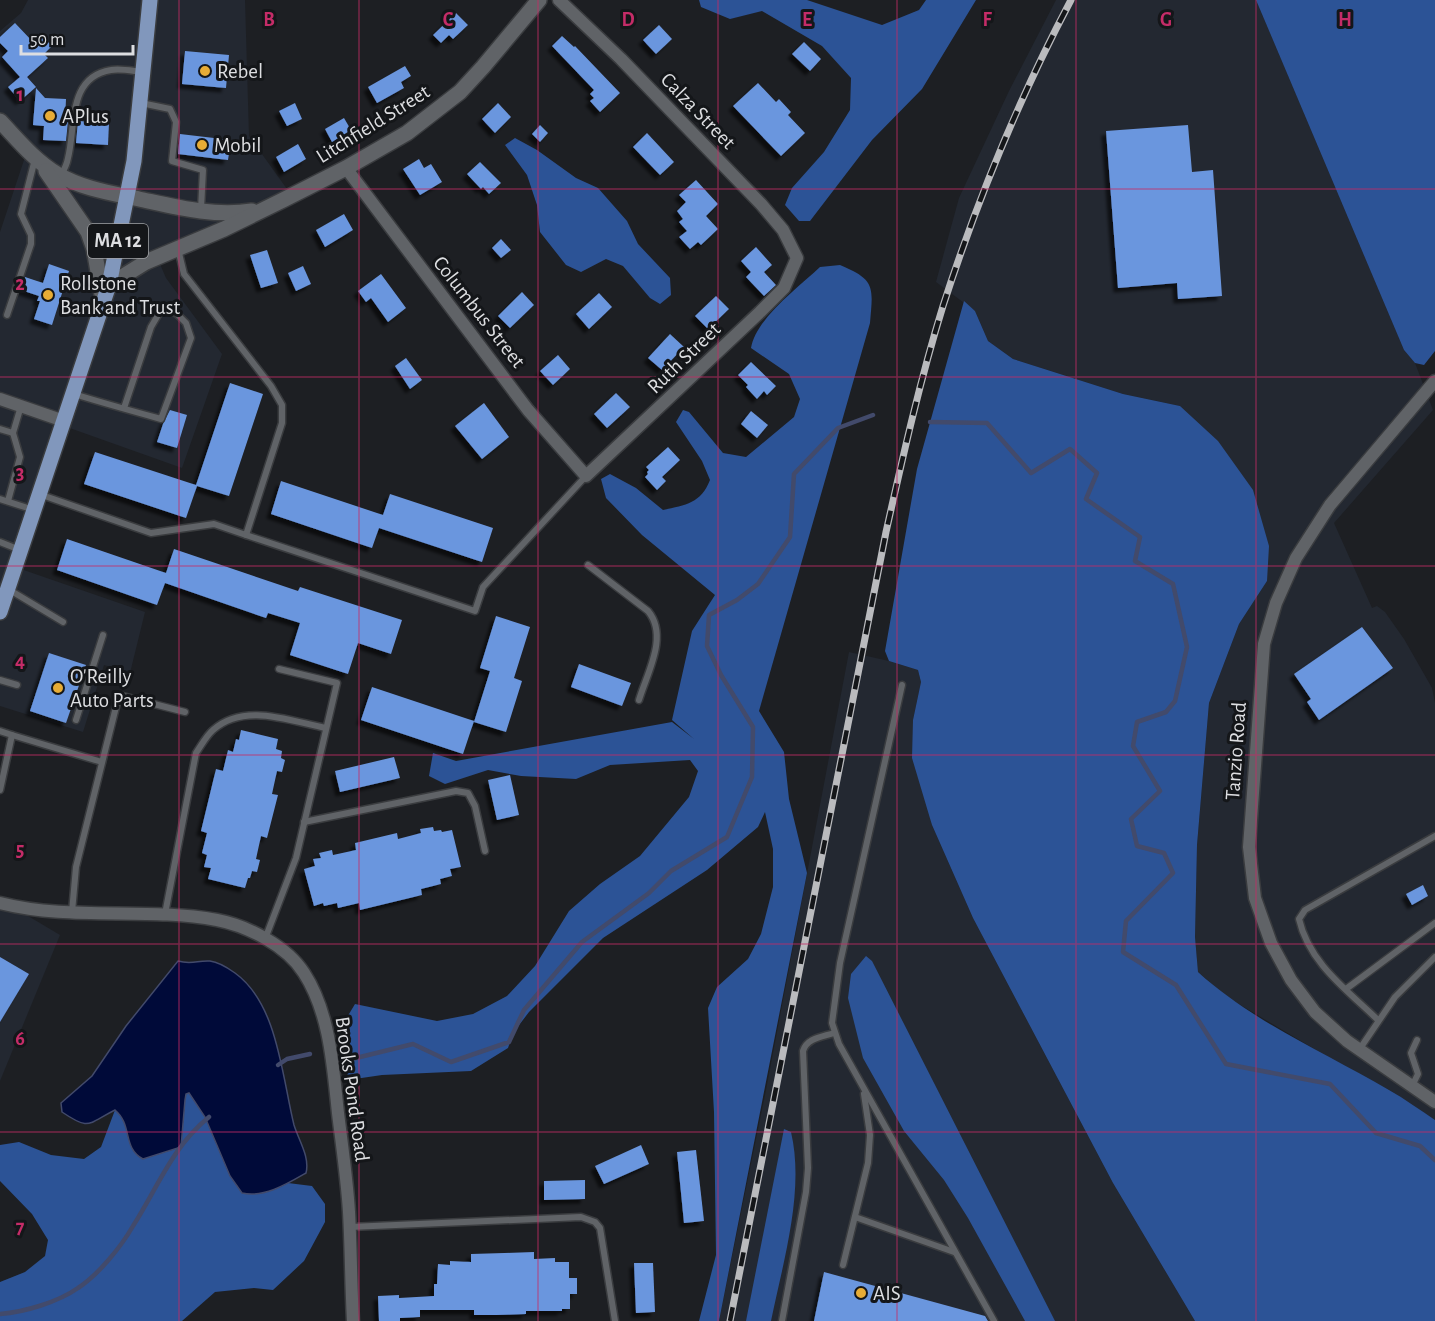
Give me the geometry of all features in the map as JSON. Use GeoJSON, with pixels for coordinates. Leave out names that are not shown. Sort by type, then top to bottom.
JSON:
{"type":"FeatureCollection","features":[{"type":"Feature","properties":{"kind":"main road","name":"MA 12"},"geometry":{"type":"LineString","coordinates":[[0,612],[109,285],[128,196],[144,72],[150,0]]}},
{"type":"Feature","properties":{"kind":"main road","name":"Litchfield Street"},"geometry":{"type":"LineString","coordinates":[[109,285],[146,262],[224,229],[346,168],[406,133],[460,92],[539,0]]}},
{"type":"Feature","properties":{"kind":"main road","name":"Litchfield Street"},"geometry":{"type":"LineString","coordinates":[[0,121],[38,161],[61,176],[94,190],[201,211],[234,213],[261,210]]}},
{"type":"Feature","properties":{"kind":"main road"},"geometry":{"type":"LineString","coordinates":[[38,161],[88,232],[94,249],[104,302]]}},
{"type":"Feature","properties":{"kind":"street","name":"Calza Street"},"geometry":{"type":"LineString","coordinates":[[560,0],[621,59],[761,204],[783,230],[797,258]]}},
{"type":"Feature","properties":{"kind":"street","name":"Columbus Street"},"geometry":{"type":"LineString","coordinates":[[346,168],[528,410],[586,476]]}},
{"type":"Feature","properties":{"kind":"street","name":"Ruth Street"},"geometry":{"type":"LineString","coordinates":[[586,476],[784,288],[797,258]]}},
{"type":"Feature","properties":{"kind":"street","name":"Tanzio Road"},"geometry":{"type":"LineString","coordinates":[[1435,381],[1330,505],[1296,558],[1276,603],[1264,644],[1249,847],[1255,898],[1270,943],[1291,980],[1315,1012],[1359,1050],[1435,1102]]}},
{"type":"Feature","properties":{"kind":"street"},"geometry":{"type":"LineString","coordinates":[[0,399],[64,421]]}},
{"type":"Feature","properties":{"kind":"street","name":"Brooks Pond Road"},"geometry":{"type":"LineString","coordinates":[[0,903],[13,907],[72,912],[218,920],[244,928],[264,939],[287,954],[303,971],[316,994],[324,1019],[334,1076],[349,1227],[353,1321]]}},
{"type":"Feature","properties":{"kind":"lane"},"geometry":{"type":"LineString","coordinates":[[61,176],[68,161],[74,109],[89,79],[110,70],[144,72]]}},
{"type":"Feature","properties":{"kind":"lane"},"geometry":{"type":"LineString","coordinates":[[140,103],[170,109],[176,122],[172,160],[203,170],[201,211]]}},
{"type":"Feature","properties":{"kind":"lane"},"geometry":{"type":"LineString","coordinates":[[7,315],[31,244],[31,236],[21,213],[38,161]]}},
{"type":"Feature","properties":{"kind":"lane"},"geometry":{"type":"LineString","coordinates":[[178,249],[184,274],[271,386],[282,405],[282,423],[246,535]]}},
{"type":"Feature","properties":{"kind":"lane"},"geometry":{"type":"LineString","coordinates":[[74,394],[161,419],[190,338],[186,323],[168,309],[161,310],[151,327],[124,408]]}},
{"type":"Feature","properties":{"kind":"lane"},"geometry":{"type":"LineString","coordinates":[[8,501],[20,457],[13,433],[21,406]]}},
{"type":"Feature","properties":{"kind":"lane"},"geometry":{"type":"LineString","coordinates":[[0,429],[13,433]]}},
{"type":"Feature","properties":{"kind":"lane"},"geometry":{"type":"LineString","coordinates":[[39,494],[151,533],[214,524],[475,611],[483,587],[586,476]]}},
{"type":"Feature","properties":{"kind":"lane"},"geometry":{"type":"LineString","coordinates":[[0,499],[34,510]]}},
{"type":"Feature","properties":{"kind":"lane"},"geometry":{"type":"LineString","coordinates":[[0,542],[20,550]]}},
{"type":"Feature","properties":{"kind":"lane"},"geometry":{"type":"LineString","coordinates":[[588,565],[648,611],[655,621],[658,632],[657,644],[639,700]]}},
{"type":"Feature","properties":{"kind":"lane"},"geometry":{"type":"LineString","coordinates":[[8,588],[63,622]]}},
{"type":"Feature","properties":{"kind":"lane"},"geometry":{"type":"LineString","coordinates":[[76,720],[103,635]]}},
{"type":"Feature","properties":{"kind":"lane"},"geometry":{"type":"LineString","coordinates":[[264,939],[296,858],[337,683],[279,669]]}},
{"type":"Feature","properties":{"kind":"lane"},"geometry":{"type":"LineString","coordinates":[[0,680],[16,685]]}},
{"type":"Feature","properties":{"kind":"lane"},"geometry":{"type":"LineString","coordinates":[[902,686],[840,963],[833,1007],[834,1033],[994,1321]]}},
{"type":"Feature","properties":{"kind":"lane"},"geometry":{"type":"LineString","coordinates":[[72,912],[76,867],[119,695],[185,712]]}},
{"type":"Feature","properties":{"kind":"lane"},"geometry":{"type":"LineString","coordinates":[[165,916],[196,753],[212,731],[228,719],[259,714],[326,728]]}},
{"type":"Feature","properties":{"kind":"lane"},"geometry":{"type":"LineString","coordinates":[[0,731],[102,762]]}},
{"type":"Feature","properties":{"kind":"lane"},"geometry":{"type":"LineString","coordinates":[[0,790],[12,735]]}},
{"type":"Feature","properties":{"kind":"lane"},"geometry":{"type":"LineString","coordinates":[[304,822],[456,791],[468,793],[475,806],[485,851]]}},
{"type":"Feature","properties":{"kind":"lane"},"geometry":{"type":"LineString","coordinates":[[1378,1020],[1322,966],[1309,947],[1299,919],[1301,914],[1435,836]]}},
{"type":"Feature","properties":{"kind":"lane"},"geometry":{"type":"LineString","coordinates":[[1346,989],[1435,923]]}},
{"type":"Feature","properties":{"kind":"lane"},"geometry":{"type":"LineString","coordinates":[[1359,1050],[1378,1020],[1407,983],[1435,957]]}},
{"type":"Feature","properties":{"kind":"lane"},"geometry":{"type":"LineString","coordinates":[[782,1321],[806,1192],[808,1168],[803,1051],[805,1044],[809,1041],[834,1033]]}},
{"type":"Feature","properties":{"kind":"lane"},"geometry":{"type":"LineString","coordinates":[[1412,1086],[1418,1074],[1411,1053],[1417,1040]]}},
{"type":"Feature","properties":{"kind":"lane"},"geometry":{"type":"LineString","coordinates":[[843,1265],[868,1162],[870,1135],[863,1088]]}},
{"type":"Feature","properties":{"kind":"lane"},"geometry":{"type":"LineString","coordinates":[[349,1227],[581,1217],[595,1222],[600,1228],[615,1321]]}},
{"type":"Feature","properties":{"kind":"lane"},"geometry":{"type":"LineString","coordinates":[[855,1217],[954,1252]]}},
{"type":"Feature","properties":{"kind":"shaded area"},"geometry":{"type":"Polygon","coordinates":[[[28,0],[245,0],[249,136],[292,196],[157,257],[166,278],[222,354],[182,468],[64,426],[15,567],[145,612],[130,673],[104,665],[83,732],[0,706],[0,232],[27,151],[0,121],[0,31],[21,13],[28,0]]]}},
{"type":"Feature","properties":{"kind":"shaded area"},"geometry":{"type":"Polygon","coordinates":[[[699,0],[807,0],[882,25],[919,10],[926,0],[976,0],[922,89],[872,140],[810,221],[799,221],[785,205],[792,188],[824,152],[850,110],[851,78],[822,46],[762,11],[730,19],[701,7],[699,0]]]}},
{"type":"Feature","properties":{"kind":"shaded area"},"geometry":{"type":"Polygon","coordinates":[[[1056,0],[1256,0],[1404,350],[1415,363],[1433,410],[1334,523],[1372,608],[1377,606],[1385,612],[1404,639],[1432,688],[1435,703],[1435,1120],[1391,1091],[1227,997],[1198,972],[1195,937],[1197,845],[1209,703],[1239,624],[1267,581],[1180,406],[1123,394],[1013,359],[988,341],[975,311],[936,282],[959,198],[1009,91],[1056,0]]]}},
{"type":"Feature","properties":{"kind":"shaded area"},"geometry":{"type":"Polygon","coordinates":[[[1256,0],[1435,0],[1435,351],[1424,365],[1415,363],[1404,350],[1256,0]]]}},
{"type":"Feature","properties":{"kind":"shaded area"},"geometry":{"type":"Polygon","coordinates":[[[515,138],[537,150],[576,178],[598,188],[627,221],[638,244],[670,278],[671,295],[660,304],[650,298],[623,266],[606,259],[581,272],[566,265],[540,232],[537,205],[527,175],[505,145],[515,138]]]}},
{"type":"Feature","properties":{"kind":"shaded area"},"geometry":{"type":"Polygon","coordinates":[[[840,265],[860,275],[870,286],[872,301],[870,323],[759,711],[784,752],[789,799],[807,873],[719,1321],[699,1321],[716,1255],[714,1112],[708,1008],[717,987],[748,959],[761,934],[773,887],[773,849],[765,812],[758,827],[707,870],[603,938],[529,1012],[513,1033],[508,1048],[471,1071],[382,1075],[348,1080],[346,1019],[355,1004],[437,1021],[473,1014],[507,996],[535,966],[569,911],[600,884],[640,856],[689,797],[698,771],[690,760],[610,765],[576,779],[521,776],[488,770],[445,784],[429,776],[433,753],[456,761],[672,722],[694,739],[672,720],[692,631],[715,595],[642,535],[606,498],[601,479],[610,474],[636,488],[663,510],[686,504],[702,494],[710,480],[702,461],[676,422],[683,410],[689,412],[723,453],[746,457],[794,417],[800,399],[789,374],[751,348],[754,337],[769,315],[820,267],[840,265]]]}},
{"type":"Feature","properties":{"kind":"shaded area"},"geometry":{"type":"Polygon","coordinates":[[[964,301],[975,311],[988,341],[1013,359],[1123,394],[1180,406],[1218,441],[1253,490],[1269,546],[1267,581],[1239,624],[1209,703],[1197,845],[1195,937],[1198,972],[1219,990],[1265,1021],[1395,1093],[1435,1120],[1435,1321],[1195,1321],[1113,1183],[973,918],[932,825],[912,758],[913,720],[921,682],[918,670],[889,661],[885,651],[917,469],[964,301]]]}},
{"type":"Feature","properties":{"kind":"shaded area"},"geometry":{"type":"Polygon","coordinates":[[[849,652],[918,670],[921,682],[913,720],[932,825],[973,918],[1113,1183],[1195,1321],[719,1321],[766,1090],[849,652]]]}},
{"type":"Feature","properties":{"kind":"shaded area"},"geometry":{"type":"Polygon","coordinates":[[[0,903],[13,907],[60,935],[0,1081],[0,903]]]}},
{"type":"Feature","properties":{"kind":"shaded area"},"geometry":{"type":"Polygon","coordinates":[[[866,956],[872,961],[1055,1321],[1025,1321],[968,1218],[944,1180],[904,1131],[863,1058],[848,998],[851,974],[866,956]]]}},
{"type":"Feature","properties":{"kind":"shaded area"},"geometry":{"type":"Polygon","coordinates":[[[178,961],[187,963],[210,961],[223,966],[249,986],[261,1003],[276,1043],[294,1125],[307,1161],[306,1173],[267,1192],[242,1193],[230,1176],[205,1117],[189,1093],[186,1094],[185,1100],[181,1147],[143,1159],[132,1149],[124,1122],[115,1110],[88,1123],[78,1122],[62,1112],[61,1103],[92,1076],[126,1026],[178,961]]]}},
{"type":"Feature","properties":{"kind":"shaded area"},"geometry":{"type":"Polygon","coordinates":[[[190,1093],[205,1117],[230,1176],[242,1193],[268,1191],[288,1183],[312,1186],[325,1204],[325,1222],[304,1261],[273,1290],[254,1288],[215,1292],[182,1321],[0,1321],[0,1282],[25,1272],[45,1256],[48,1240],[32,1214],[0,1181],[0,1145],[19,1142],[51,1155],[84,1159],[101,1147],[115,1110],[125,1123],[133,1149],[144,1158],[181,1147],[186,1094],[190,1093]]]}},
{"type":"Feature","properties":{"kind":"shaded area"},"geometry":{"type":"Polygon","coordinates":[[[784,1129],[791,1132],[795,1155],[791,1226],[771,1321],[746,1321],[784,1129]]]}},
{"type":"Feature","properties":{"kind":"building"},"geometry":{"type":"Polygon","coordinates":[[[456,13],[468,25],[453,39],[449,35],[441,43],[433,35],[456,13]]]}},
{"type":"Feature","properties":{"kind":"building"},"geometry":{"type":"Polygon","coordinates":[[[15,23],[33,42],[41,35],[52,46],[44,54],[48,58],[27,77],[36,87],[20,101],[8,87],[20,77],[2,57],[8,51],[0,43],[0,37],[15,23]]]}},
{"type":"Feature","properties":{"kind":"building"},"geometry":{"type":"Polygon","coordinates":[[[659,25],[672,39],[656,54],[643,40],[659,25]]]}},
{"type":"Feature","properties":{"kind":"building"},"geometry":{"type":"Polygon","coordinates":[[[562,36],[575,46],[620,93],[600,112],[590,101],[594,98],[590,94],[594,90],[552,46],[562,36]]]}},
{"type":"Feature","properties":{"kind":"building"},"geometry":{"type":"Polygon","coordinates":[[[804,42],[821,59],[810,71],[792,54],[804,42]]]}},
{"type":"Feature","properties":{"kind":"building"},"geometry":{"type":"Polygon","coordinates":[[[185,51],[229,55],[226,88],[182,84],[185,51]]]}},
{"type":"Feature","properties":{"kind":"building"},"geometry":{"type":"Polygon","coordinates":[[[405,66],[411,76],[401,82],[404,88],[377,103],[368,87],[405,66]]]}},
{"type":"Feature","properties":{"kind":"building"},"geometry":{"type":"Polygon","coordinates":[[[758,83],[776,102],[779,99],[791,112],[788,115],[805,133],[781,156],[733,106],[758,83]]]}},
{"type":"Feature","properties":{"kind":"building","name":"APlus"},"geometry":{"type":"Polygon","coordinates":[[[36,88],[45,98],[66,99],[65,121],[68,121],[66,141],[43,140],[44,126],[33,125],[36,88]]]}},
{"type":"Feature","properties":{"kind":"building"},"geometry":{"type":"Polygon","coordinates":[[[295,103],[302,119],[287,126],[279,111],[295,103]]]}},
{"type":"Feature","properties":{"kind":"building"},"geometry":{"type":"Polygon","coordinates":[[[498,103],[511,117],[495,133],[482,119],[498,103]]]}},
{"type":"Feature","properties":{"kind":"building"},"geometry":{"type":"Polygon","coordinates":[[[344,118],[351,130],[332,142],[325,129],[344,118]]]}},
{"type":"Feature","properties":{"kind":"building"},"geometry":{"type":"Polygon","coordinates":[[[78,121],[109,123],[108,145],[76,143],[78,121]]]}},
{"type":"Feature","properties":{"kind":"building"},"geometry":{"type":"Polygon","coordinates":[[[540,125],[548,133],[540,142],[532,134],[540,125]]]}},
{"type":"Feature","properties":{"kind":"building"},"geometry":{"type":"Polygon","coordinates":[[[1188,125],[1192,172],[1213,170],[1222,296],[1178,299],[1177,283],[1118,288],[1106,131],[1188,125]]]}},
{"type":"Feature","properties":{"kind":"building"},"geometry":{"type":"Polygon","coordinates":[[[647,133],[674,162],[660,175],[633,147],[647,133]]]}},
{"type":"Feature","properties":{"kind":"building"},"geometry":{"type":"Polygon","coordinates":[[[180,134],[231,140],[228,160],[178,154],[180,134]]]}},
{"type":"Feature","properties":{"kind":"building"},"geometry":{"type":"Polygon","coordinates":[[[298,144],[306,159],[284,172],[276,157],[298,144]]]}},
{"type":"Feature","properties":{"kind":"building"},"geometry":{"type":"Polygon","coordinates":[[[419,159],[424,168],[431,164],[442,182],[420,195],[403,169],[419,159]]]}},
{"type":"Feature","properties":{"kind":"building"},"geometry":{"type":"Polygon","coordinates":[[[480,162],[501,183],[489,194],[467,174],[480,162]]]}},
{"type":"Feature","properties":{"kind":"building"},"geometry":{"type":"Polygon","coordinates":[[[696,180],[718,204],[706,216],[718,229],[701,245],[698,242],[690,249],[679,237],[687,231],[679,222],[683,219],[677,211],[686,202],[679,195],[696,180]]]}},
{"type":"Feature","properties":{"kind":"building"},"geometry":{"type":"Polygon","coordinates":[[[344,214],[353,230],[325,247],[316,230],[344,214]]]}},
{"type":"Feature","properties":{"kind":"building"},"geometry":{"type":"Polygon","coordinates":[[[501,239],[511,250],[501,258],[492,248],[501,239]]]}},
{"type":"Feature","properties":{"kind":"building"},"geometry":{"type":"Polygon","coordinates":[[[756,247],[772,265],[764,272],[776,285],[764,296],[746,277],[751,272],[741,261],[756,247]]]}},
{"type":"Feature","properties":{"kind":"building"},"geometry":{"type":"Polygon","coordinates":[[[267,250],[278,283],[261,288],[250,255],[267,250]]]}},
{"type":"Feature","properties":{"kind":"building","name":"Rollstone Bank and Trust"},"geometry":{"type":"Polygon","coordinates":[[[49,264],[69,271],[52,325],[34,319],[40,301],[37,301],[39,296],[21,290],[25,277],[43,283],[49,264]]]}},
{"type":"Feature","properties":{"kind":"building"},"geometry":{"type":"Polygon","coordinates":[[[303,266],[311,284],[296,291],[288,273],[303,266]]]}},
{"type":"Feature","properties":{"kind":"building"},"geometry":{"type":"Polygon","coordinates":[[[381,274],[406,308],[388,322],[371,298],[366,302],[358,291],[381,274]]]}},
{"type":"Feature","properties":{"kind":"building"},"geometry":{"type":"Polygon","coordinates":[[[522,292],[534,305],[510,328],[498,316],[522,292]]]}},
{"type":"Feature","properties":{"kind":"building"},"geometry":{"type":"Polygon","coordinates":[[[599,293],[612,307],[589,329],[576,314],[599,293]]]}},
{"type":"Feature","properties":{"kind":"building"},"geometry":{"type":"Polygon","coordinates":[[[716,296],[729,309],[708,329],[695,316],[716,296]]]}},
{"type":"Feature","properties":{"kind":"building"},"geometry":{"type":"Polygon","coordinates":[[[670,334],[684,347],[662,370],[648,358],[670,334]]]}},
{"type":"Feature","properties":{"kind":"building"},"geometry":{"type":"Polygon","coordinates":[[[558,355],[570,369],[553,385],[540,371],[558,355]]]}},
{"type":"Feature","properties":{"kind":"building"},"geometry":{"type":"Polygon","coordinates":[[[406,358],[422,380],[410,389],[395,366],[406,358]]]}},
{"type":"Feature","properties":{"kind":"building"},"geometry":{"type":"Polygon","coordinates":[[[751,362],[776,386],[767,395],[764,391],[757,399],[738,375],[751,362]]]}},
{"type":"Feature","properties":{"kind":"building"},"geometry":{"type":"Polygon","coordinates":[[[230,383],[263,394],[229,496],[197,486],[186,518],[84,484],[95,452],[196,485],[230,383]]]}},
{"type":"Feature","properties":{"kind":"building"},"geometry":{"type":"Polygon","coordinates":[[[616,393],[630,407],[607,428],[594,414],[616,393]]]}},
{"type":"Feature","properties":{"kind":"building"},"geometry":{"type":"Polygon","coordinates":[[[484,403],[509,437],[482,459],[455,426],[484,403]]]}},
{"type":"Feature","properties":{"kind":"building"},"geometry":{"type":"Polygon","coordinates":[[[170,410],[187,415],[177,448],[157,442],[170,410]]]}},
{"type":"Feature","properties":{"kind":"building"},"geometry":{"type":"Polygon","coordinates":[[[751,411],[768,425],[757,438],[741,424],[751,411]]]}},
{"type":"Feature","properties":{"kind":"building"},"geometry":{"type":"Polygon","coordinates":[[[668,447],[680,460],[662,477],[666,481],[657,490],[645,477],[649,470],[646,467],[668,447]]]}},
{"type":"Feature","properties":{"kind":"building"},"geometry":{"type":"Polygon","coordinates":[[[281,481],[383,515],[390,494],[493,528],[482,562],[379,528],[372,548],[271,514],[281,481]]]}},
{"type":"Feature","properties":{"kind":"building"},"geometry":{"type":"Polygon","coordinates":[[[67,539],[166,573],[174,549],[298,591],[300,587],[402,620],[391,654],[358,643],[348,674],[290,655],[300,623],[268,613],[266,618],[165,583],[157,605],[57,570],[67,539]]]}},
{"type":"Feature","properties":{"kind":"building"},"geometry":{"type":"Polygon","coordinates":[[[496,616],[530,627],[514,678],[522,681],[506,732],[474,722],[490,671],[480,668],[496,616]]]}},
{"type":"Feature","properties":{"kind":"building"},"geometry":{"type":"Polygon","coordinates":[[[1362,627],[1393,668],[1319,720],[1307,702],[1311,699],[1294,674],[1362,627]]]}},
{"type":"Feature","properties":{"kind":"building","name":"O'Reilly Auto Parts"},"geometry":{"type":"Polygon","coordinates":[[[49,653],[86,665],[66,723],[30,711],[49,653]]]}},
{"type":"Feature","properties":{"kind":"building"},"geometry":{"type":"Polygon","coordinates":[[[579,664],[631,683],[622,706],[571,687],[579,664]]]}},
{"type":"Feature","properties":{"kind":"building"},"geometry":{"type":"Polygon","coordinates":[[[372,687],[474,721],[463,754],[361,720],[372,687]]]}},
{"type":"Feature","properties":{"kind":"building"},"geometry":{"type":"Polygon","coordinates":[[[241,730],[278,739],[276,749],[282,751],[281,758],[285,760],[282,772],[277,771],[272,794],[278,795],[267,838],[261,836],[256,859],[260,860],[257,872],[252,871],[245,888],[208,879],[211,868],[204,867],[207,855],[202,853],[207,833],[201,831],[216,769],[223,771],[228,750],[233,752],[241,730]]]}},
{"type":"Feature","properties":{"kind":"building"},"geometry":{"type":"Polygon","coordinates":[[[394,757],[400,778],[340,792],[335,771],[394,757]]]}},
{"type":"Feature","properties":{"kind":"building"},"geometry":{"type":"Polygon","coordinates":[[[510,775],[519,815],[497,820],[488,780],[510,775]]]}},
{"type":"Feature","properties":{"kind":"building"},"geometry":{"type":"Polygon","coordinates":[[[433,827],[434,831],[452,830],[461,867],[450,869],[452,876],[440,879],[441,884],[421,889],[422,895],[360,910],[359,903],[338,908],[337,903],[324,906],[323,903],[314,906],[304,869],[315,866],[313,859],[321,858],[319,853],[332,850],[333,855],[356,850],[355,843],[397,833],[398,839],[421,833],[420,829],[433,827]]]}},
{"type":"Feature","properties":{"kind":"building"},"geometry":{"type":"Polygon","coordinates":[[[1423,885],[1428,896],[1412,905],[1406,894],[1423,885]]]}},
{"type":"Feature","properties":{"kind":"building"},"geometry":{"type":"Polygon","coordinates":[[[0,957],[29,974],[0,1022],[0,957]]]}},
{"type":"Feature","properties":{"kind":"building"},"geometry":{"type":"Polygon","coordinates":[[[641,1145],[649,1164],[604,1184],[595,1166],[641,1145]]]}},
{"type":"Feature","properties":{"kind":"building"},"geometry":{"type":"Polygon","coordinates":[[[696,1150],[704,1221],[684,1223],[677,1152],[696,1150]]]}},
{"type":"Feature","properties":{"kind":"building"},"geometry":{"type":"Polygon","coordinates":[[[585,1180],[585,1199],[544,1200],[544,1181],[585,1180]]]}},
{"type":"Feature","properties":{"kind":"building"},"geometry":{"type":"Polygon","coordinates":[[[534,1252],[534,1259],[555,1258],[555,1262],[569,1262],[569,1278],[577,1278],[577,1294],[570,1294],[570,1309],[496,1315],[474,1315],[474,1310],[420,1310],[420,1317],[400,1318],[400,1321],[379,1321],[378,1296],[399,1295],[399,1298],[434,1296],[438,1264],[450,1265],[450,1261],[471,1262],[471,1254],[534,1252]]]}},
{"type":"Feature","properties":{"kind":"building"},"geometry":{"type":"Polygon","coordinates":[[[634,1263],[653,1263],[655,1312],[636,1313],[634,1263]]]}},
{"type":"Feature","properties":{"kind":"building","name":"AIS"},"geometry":{"type":"Polygon","coordinates":[[[824,1272],[985,1316],[988,1321],[814,1321],[824,1272]]]}},
{"type":"Feature","properties":{"kind":"waterway"},"geometry":{"type":"LineString","coordinates":[[352,1059],[413,1044],[451,1062],[509,1042],[524,1010],[582,942],[649,893],[671,871],[727,837],[752,777],[753,727],[721,675],[707,646],[709,615],[737,600],[758,584],[790,537],[794,474],[838,428],[873,415]]}},
{"type":"Feature","properties":{"kind":"waterway"},"geometry":{"type":"LineString","coordinates":[[930,422],[987,423],[1031,473],[1070,449],[1097,473],[1086,499],[1140,537],[1135,561],[1173,584],[1187,647],[1175,701],[1166,712],[1137,722],[1133,746],[1160,791],[1131,819],[1137,846],[1164,853],[1173,873],[1126,921],[1123,952],[1176,985],[1226,1064],[1330,1084],[1376,1133],[1420,1146],[1435,1160]]}},
{"type":"Feature","properties":{"kind":"waterway"},"geometry":{"type":"LineString","coordinates":[[278,1065],[287,1059],[310,1054]]}},
{"type":"Feature","properties":{"kind":"waterway"},"geometry":{"type":"LineString","coordinates":[[0,1314],[30,1309],[51,1302],[70,1293],[93,1276],[128,1234],[175,1154],[209,1117]]}},
{"type":"Feature","properties":{"kind":"railway"},"geometry":{"type":"LineString","coordinates":[[730,1321],[886,532],[919,390],[943,306],[1000,150],[1071,0]]}},
{"type":"Feature","properties":{"kind":"place","name":"Rebel"},"geometry":{"type":"Point","coordinates":[205,71]}},
{"type":"Feature","properties":{"kind":"place","name":"APlus"},"geometry":{"type":"Point","coordinates":[50,116]}},
{"type":"Feature","properties":{"kind":"place","name":"Mobil"},"geometry":{"type":"Point","coordinates":[202,145]}},
{"type":"Feature","properties":{"kind":"place","name":"Rollstone Bank and Trust"},"geometry":{"type":"Point","coordinates":[48,295]}},
{"type":"Feature","properties":{"kind":"place","name":"O'Reilly Auto Parts"},"geometry":{"type":"Point","coordinates":[58,688]}},
{"type":"Feature","properties":{"kind":"place","name":"AIS"},"geometry":{"type":"Point","coordinates":[861,1293]}}]}
